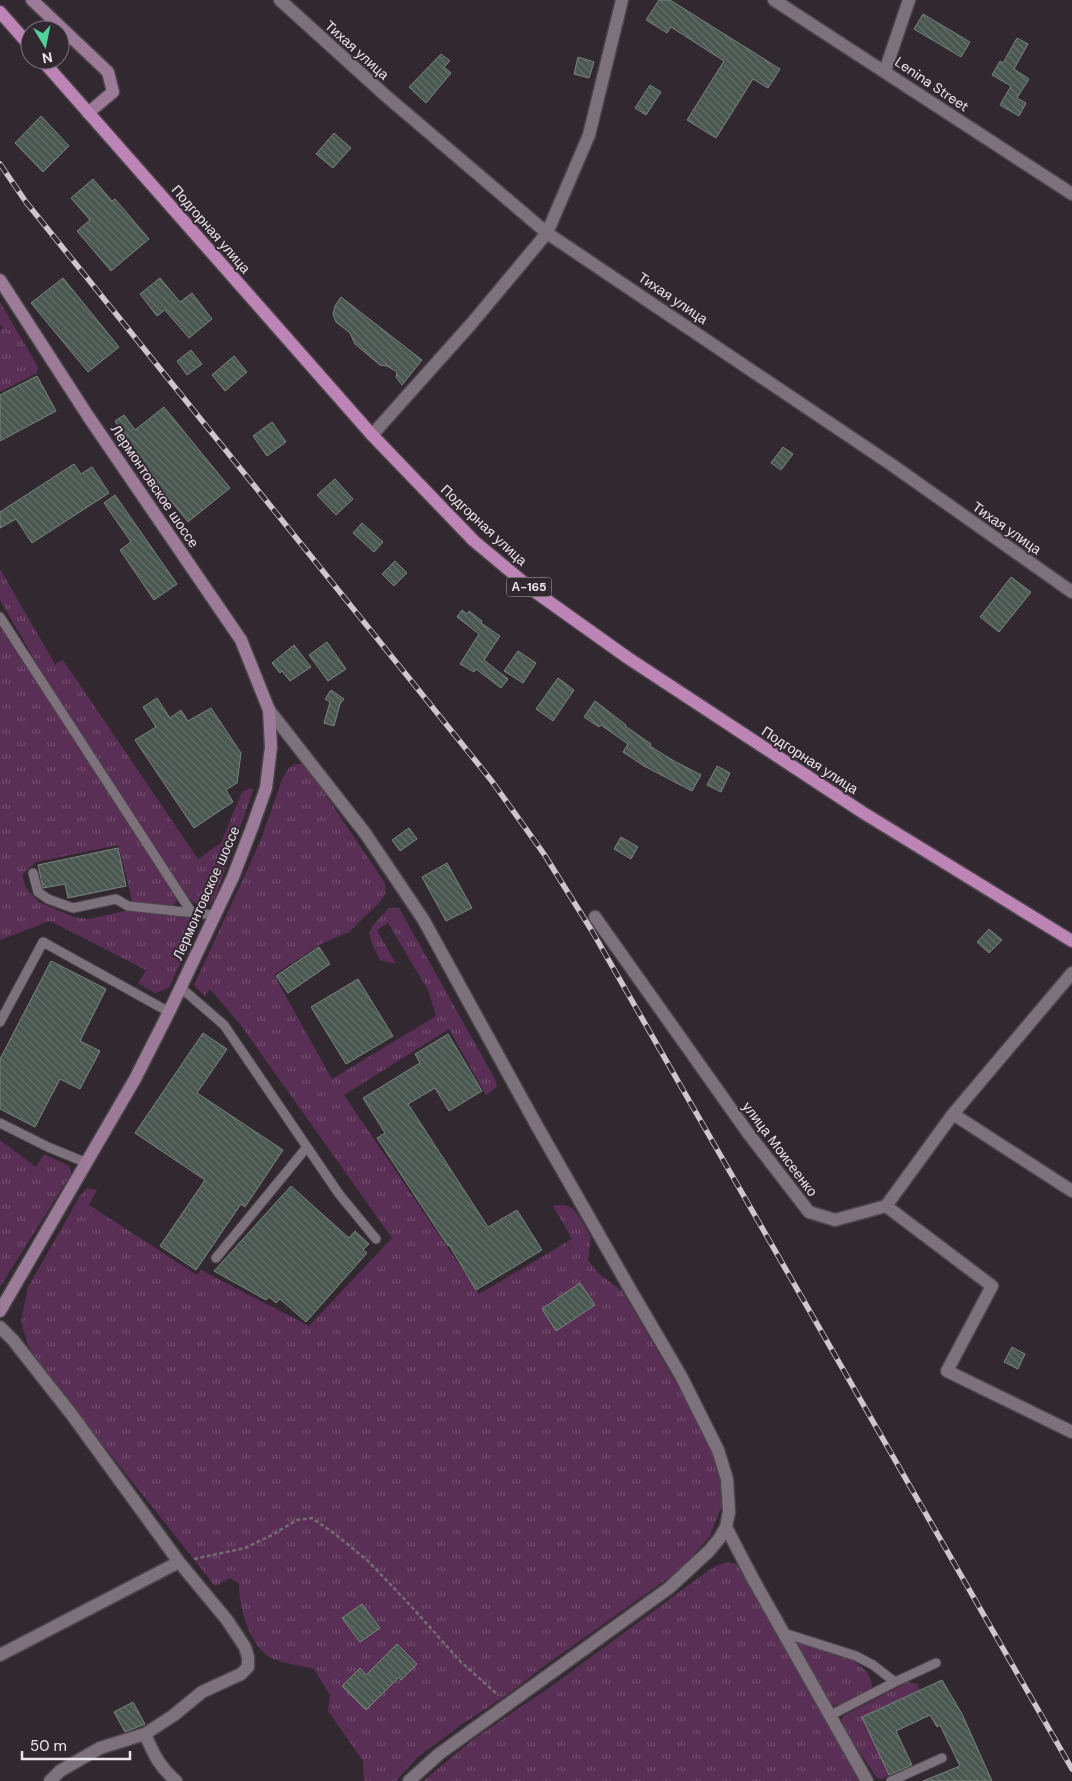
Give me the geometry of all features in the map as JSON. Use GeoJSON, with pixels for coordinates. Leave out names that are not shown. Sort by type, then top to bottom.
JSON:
{"type":"FeatureCollection","features":[{"type":"Feature","properties":{"kind":"main road"},"geometry":{"type":"LineString","coordinates":[[0,12],[20,35]]}},
{"type":"Feature","properties":{"kind":"main road","name":"А-165"},"geometry":{"type":"LineString","coordinates":[[51,70],[88,113]]}},
{"type":"Feature","properties":{"kind":"main road","name":"Подгорная улица"},"geometry":{"type":"LineString","coordinates":[[88,113],[372,435],[474,540],[534,591],[628,658],[862,812],[1072,941]]}},
{"type":"Feature","properties":{"kind":"street"},"geometry":{"type":"LineString","coordinates":[[32,0],[108,72],[113,92],[88,113]]}},
{"type":"Feature","properties":{"kind":"street","name":"Тихая улица"},"geometry":{"type":"LineString","coordinates":[[280,0],[386,96],[547,232],[892,465],[1072,592]]}},
{"type":"Feature","properties":{"kind":"street"},"geometry":{"type":"LineString","coordinates":[[372,435],[472,323],[547,232],[589,134],[622,0]]}},
{"type":"Feature","properties":{"kind":"street","name":"Lenina Street"},"geometry":{"type":"LineString","coordinates":[[774,0],[1072,194]]}},
{"type":"Feature","properties":{"kind":"street"},"geometry":{"type":"LineString","coordinates":[[885,71],[909,0]]}},
{"type":"Feature","properties":{"kind":"street","name":"Лермонтовское шоссе"},"geometry":{"type":"LineString","coordinates":[[0,280],[88,416],[242,640],[269,710],[271,747],[266,788],[233,877],[169,1012],[135,1079],[0,1311]]}},
{"type":"Feature","properties":{"kind":"street"},"geometry":{"type":"LineString","coordinates":[[269,710],[365,833],[423,919],[537,1126],[681,1376],[718,1450],[727,1479],[729,1512],[726,1527],[709,1552],[669,1588],[439,1754],[409,1781]]}},
{"type":"Feature","properties":{"kind":"street","name":"улица Моисеенко"},"geometry":{"type":"LineString","coordinates":[[595,917],[748,1133],[809,1212],[836,1220],[886,1206]]}},
{"type":"Feature","properties":{"kind":"street"},"geometry":{"type":"LineString","coordinates":[[1072,974],[952,1114],[886,1206],[992,1286],[947,1371],[1072,1432]]}},
{"type":"Feature","properties":{"kind":"street"},"geometry":{"type":"LineString","coordinates":[[952,1114],[1072,1191]]}},
{"type":"Feature","properties":{"kind":"street"},"geometry":{"type":"LineString","coordinates":[[0,1327],[13,1340],[72,1415],[179,1562],[227,1620],[246,1648],[248,1657],[248,1667],[241,1674],[202,1692],[174,1715],[145,1734],[100,1748],[60,1771],[50,1781]]}},
{"type":"Feature","properties":{"kind":"street"},"geometry":{"type":"LineString","coordinates":[[726,1527],[829,1716],[867,1781]]}},
{"type":"Feature","properties":{"kind":"street"},"geometry":{"type":"LineString","coordinates":[[0,1656],[179,1562]]}},
{"type":"Feature","properties":{"kind":"street"},"geometry":{"type":"LineString","coordinates":[[145,1734],[163,1770],[176,1781]]}},
{"type":"Feature","properties":{"kind":"lane"},"geometry":{"type":"LineString","coordinates":[[0,617],[192,913]]}},
{"type":"Feature","properties":{"kind":"lane"},"geometry":{"type":"LineString","coordinates":[[33,873],[38,892],[48,899],[72,908],[116,899],[128,906],[214,915]]}},
{"type":"Feature","properties":{"kind":"lane"},"geometry":{"type":"LineString","coordinates":[[0,1022],[42,942],[169,1012]]}},
{"type":"Feature","properties":{"kind":"lane"},"geometry":{"type":"LineString","coordinates":[[180,987],[224,1025],[340,1194],[376,1239]]}},
{"type":"Feature","properties":{"kind":"lane"},"geometry":{"type":"LineString","coordinates":[[0,1123],[48,1147],[87,1163]]}},
{"type":"Feature","properties":{"kind":"lane"},"geometry":{"type":"LineString","coordinates":[[216,1258],[307,1147]]}},
{"type":"Feature","properties":{"kind":"lane"},"geometry":{"type":"LineString","coordinates":[[784,1633],[856,1656],[873,1665],[895,1682]]}},
{"type":"Feature","properties":{"kind":"lane"},"geometry":{"type":"LineString","coordinates":[[829,1716],[895,1682],[936,1664]]}},
{"type":"Feature","properties":{"kind":"lane"},"geometry":{"type":"LineString","coordinates":[[891,1781],[942,1758]]}},
{"type":"Feature","properties":{"kind":"path"},"geometry":{"type":"LineString","coordinates":[[179,1562],[245,1548],[272,1536],[297,1520],[312,1518],[368,1561],[461,1662],[509,1704]]}},
{"type":"Feature","properties":{"kind":"green space"},"geometry":{"type":"Polygon","coordinates":[[[0,302],[38,367],[37,373],[0,392],[0,332],[2,327],[0,324],[0,302]]]}},
{"type":"Feature","properties":{"kind":"green space"},"geometry":{"type":"Polygon","coordinates":[[[0,569],[55,664],[63,660],[198,859],[221,843],[242,792],[251,788],[253,791],[216,895],[211,903],[202,907],[190,900],[43,674],[0,600],[0,569]]]}},
{"type":"Feature","properties":{"kind":"green space"},"geometry":{"type":"Polygon","coordinates":[[[0,625],[177,899],[173,907],[140,905],[132,900],[118,845],[36,862],[22,875],[26,888],[39,902],[74,917],[89,919],[133,909],[195,919],[196,928],[169,988],[155,993],[138,983],[146,970],[50,921],[0,940],[0,625]]]}},
{"type":"Feature","properties":{"kind":"green space"},"geometry":{"type":"Polygon","coordinates":[[[295,764],[301,764],[308,769],[385,883],[386,892],[380,902],[349,932],[321,944],[274,975],[332,1079],[436,1016],[428,990],[388,923],[377,930],[396,964],[380,960],[373,946],[369,934],[373,925],[389,908],[399,908],[495,1079],[497,1087],[486,1095],[449,1029],[344,1095],[479,1294],[572,1239],[553,1206],[567,1206],[576,1213],[591,1237],[588,1260],[598,1273],[622,1291],[689,1405],[710,1446],[720,1480],[722,1505],[710,1536],[681,1569],[511,1692],[461,1725],[418,1757],[396,1781],[364,1781],[363,1761],[328,1711],[330,1695],[314,1669],[273,1659],[262,1651],[246,1624],[239,1593],[239,1584],[230,1578],[215,1586],[41,1367],[27,1343],[21,1321],[28,1287],[80,1196],[87,1188],[97,1190],[89,1205],[197,1275],[201,1270],[309,1326],[392,1238],[240,1024],[210,989],[205,996],[194,985],[260,842],[283,777],[289,768],[295,764]]]}},
{"type":"Feature","properties":{"kind":"green space"},"geometry":{"type":"Polygon","coordinates":[[[0,1140],[36,1167],[44,1154],[69,1166],[71,1174],[0,1287],[0,1140]]]}},
{"type":"Feature","properties":{"kind":"green space"},"geometry":{"type":"Polygon","coordinates":[[[727,1562],[736,1564],[741,1570],[860,1781],[423,1781],[475,1738],[553,1685],[705,1573],[727,1562]]]}},
{"type":"Feature","properties":{"kind":"green space"},"geometry":{"type":"Polygon","coordinates":[[[794,1641],[830,1651],[855,1662],[864,1669],[870,1678],[872,1689],[835,1706],[827,1700],[794,1641]]]}},
{"type":"Feature","properties":{"kind":"green space"},"geometry":{"type":"Polygon","coordinates":[[[908,1682],[917,1684],[920,1690],[862,1717],[889,1776],[881,1779],[877,1778],[845,1730],[842,1721],[843,1716],[908,1682]]]}},
{"type":"Feature","properties":{"kind":"building"},"geometry":{"type":"Polygon","coordinates":[[[659,0],[670,0],[780,69],[768,88],[753,79],[716,138],[687,120],[724,61],[671,27],[667,33],[646,20],[659,0]]]}},
{"type":"Feature","properties":{"kind":"building"},"geometry":{"type":"Polygon","coordinates":[[[923,14],[970,42],[961,57],[914,29],[923,14]]]}},
{"type":"Feature","properties":{"kind":"building"},"geometry":{"type":"Polygon","coordinates":[[[1017,38],[1028,44],[1014,69],[1029,79],[1017,98],[1026,103],[1019,116],[1000,105],[1011,86],[992,75],[1000,61],[1003,63],[1017,38]]]}},
{"type":"Feature","properties":{"kind":"building"},"geometry":{"type":"Polygon","coordinates":[[[441,54],[450,61],[444,67],[451,73],[426,103],[409,87],[441,54]]]}},
{"type":"Feature","properties":{"kind":"building"},"geometry":{"type":"Polygon","coordinates":[[[578,57],[594,62],[589,78],[574,74],[578,57]]]}},
{"type":"Feature","properties":{"kind":"building"},"geometry":{"type":"Polygon","coordinates":[[[650,85],[661,92],[646,115],[635,108],[650,85]]]}},
{"type":"Feature","properties":{"kind":"building"},"geometry":{"type":"Polygon","coordinates":[[[41,116],[69,146],[43,172],[15,143],[41,116]]]}},
{"type":"Feature","properties":{"kind":"building"},"geometry":{"type":"Polygon","coordinates":[[[334,133],[351,148],[333,168],[316,154],[334,133]]]}},
{"type":"Feature","properties":{"kind":"building"},"geometry":{"type":"Polygon","coordinates":[[[93,179],[112,201],[115,199],[149,239],[111,271],[77,231],[90,220],[71,198],[93,179]]]}},
{"type":"Feature","properties":{"kind":"building"},"geometry":{"type":"Polygon","coordinates":[[[63,278],[119,347],[88,372],[31,303],[63,278]]]}},
{"type":"Feature","properties":{"kind":"building"},"geometry":{"type":"Polygon","coordinates":[[[160,278],[180,302],[192,293],[212,319],[189,338],[165,310],[157,316],[140,294],[160,278]]]}},
{"type":"Feature","properties":{"kind":"building"},"geometry":{"type":"Polygon","coordinates":[[[341,297],[422,360],[402,385],[396,377],[397,372],[387,366],[380,365],[355,344],[350,333],[336,322],[333,314],[335,306],[341,297]]]}},
{"type":"Feature","properties":{"kind":"building"},"geometry":{"type":"Polygon","coordinates":[[[191,350],[202,364],[187,375],[177,361],[191,350]]]}},
{"type":"Feature","properties":{"kind":"building"},"geometry":{"type":"Polygon","coordinates":[[[234,356],[247,372],[225,391],[212,375],[234,356]]]}},
{"type":"Feature","properties":{"kind":"building"},"geometry":{"type":"Polygon","coordinates":[[[37,376],[56,411],[0,441],[0,395],[37,376]]]}},
{"type":"Feature","properties":{"kind":"building"},"geometry":{"type":"Polygon","coordinates":[[[164,407],[230,488],[188,522],[122,440],[126,437],[115,421],[124,415],[135,430],[164,407]]]}},
{"type":"Feature","properties":{"kind":"building"},"geometry":{"type":"Polygon","coordinates":[[[272,422],[286,442],[267,456],[253,436],[272,422]]]}},
{"type":"Feature","properties":{"kind":"building"},"geometry":{"type":"Polygon","coordinates":[[[783,447],[793,454],[781,470],[771,463],[783,447]]]}},
{"type":"Feature","properties":{"kind":"building"},"geometry":{"type":"Polygon","coordinates":[[[74,464],[81,474],[92,467],[109,493],[32,543],[16,519],[0,528],[0,512],[74,464]]]}},
{"type":"Feature","properties":{"kind":"building"},"geometry":{"type":"Polygon","coordinates":[[[335,479],[353,499],[336,515],[317,495],[335,479]]]}},
{"type":"Feature","properties":{"kind":"building"},"geometry":{"type":"Polygon","coordinates":[[[115,495],[177,584],[154,600],[120,550],[131,542],[104,503],[115,495]]]}},
{"type":"Feature","properties":{"kind":"building"},"geometry":{"type":"Polygon","coordinates":[[[362,523],[383,542],[374,552],[353,533],[362,523]]]}},
{"type":"Feature","properties":{"kind":"building"},"geometry":{"type":"Polygon","coordinates":[[[395,561],[407,573],[394,586],[382,574],[395,561]]]}},
{"type":"Feature","properties":{"kind":"building"},"geometry":{"type":"Polygon","coordinates":[[[1011,577],[1031,592],[999,632],[980,617],[1011,577]]]}},
{"type":"Feature","properties":{"kind":"building"},"geometry":{"type":"Polygon","coordinates":[[[462,610],[467,614],[469,611],[482,621],[481,623],[500,636],[484,660],[508,679],[501,688],[476,669],[474,672],[460,664],[479,634],[457,617],[462,610]]]}},
{"type":"Feature","properties":{"kind":"building"},"geometry":{"type":"Polygon","coordinates":[[[327,642],[346,669],[328,681],[309,655],[327,642]]]}},
{"type":"Feature","properties":{"kind":"building"},"geometry":{"type":"Polygon","coordinates":[[[294,645],[311,667],[290,681],[272,663],[294,645]]]}},
{"type":"Feature","properties":{"kind":"building"},"geometry":{"type":"Polygon","coordinates":[[[518,651],[536,663],[523,683],[504,671],[518,651]]]}},
{"type":"Feature","properties":{"kind":"building"},"geometry":{"type":"Polygon","coordinates":[[[558,678],[574,690],[553,721],[536,709],[558,678]]]}},
{"type":"Feature","properties":{"kind":"building"},"geometry":{"type":"Polygon","coordinates":[[[331,690],[344,699],[340,704],[334,726],[324,723],[330,702],[325,699],[331,690]]]}},
{"type":"Feature","properties":{"kind":"building"},"geometry":{"type":"Polygon","coordinates":[[[157,698],[170,718],[181,710],[188,721],[211,708],[241,753],[237,783],[226,790],[233,802],[194,828],[135,740],[156,727],[143,707],[157,698]]]}},
{"type":"Feature","properties":{"kind":"building"},"geometry":{"type":"Polygon","coordinates":[[[595,701],[625,726],[651,744],[650,746],[701,775],[692,791],[644,766],[623,752],[628,744],[601,725],[599,727],[584,717],[595,701]]]}},
{"type":"Feature","properties":{"kind":"building"},"geometry":{"type":"Polygon","coordinates":[[[717,766],[730,773],[721,792],[707,785],[717,766]]]}},
{"type":"Feature","properties":{"kind":"building"},"geometry":{"type":"Polygon","coordinates":[[[409,828],[417,839],[400,851],[392,840],[409,828]]]}},
{"type":"Feature","properties":{"kind":"building"},"geometry":{"type":"Polygon","coordinates":[[[621,837],[638,847],[631,859],[614,849],[621,837]]]}},
{"type":"Feature","properties":{"kind":"building"},"geometry":{"type":"Polygon","coordinates":[[[118,848],[126,886],[68,898],[65,884],[43,888],[38,865],[118,848]]]}},
{"type":"Feature","properties":{"kind":"building"},"geometry":{"type":"Polygon","coordinates":[[[447,863],[472,908],[446,921],[422,877],[447,863]]]}},
{"type":"Feature","properties":{"kind":"building"},"geometry":{"type":"Polygon","coordinates":[[[989,929],[1002,940],[989,953],[977,942],[989,929]]]}},
{"type":"Feature","properties":{"kind":"building"},"geometry":{"type":"Polygon","coordinates":[[[319,947],[330,964],[288,993],[276,976],[319,947]]]}},
{"type":"Feature","properties":{"kind":"building"},"geometry":{"type":"Polygon","coordinates":[[[51,961],[106,989],[80,1041],[100,1051],[80,1089],[60,1079],[35,1127],[0,1109],[0,1059],[51,961]]]}},
{"type":"Feature","properties":{"kind":"building"},"geometry":{"type":"Polygon","coordinates":[[[358,979],[393,1036],[346,1064],[311,1007],[358,979]]]}},
{"type":"Feature","properties":{"kind":"building"},"geometry":{"type":"Polygon","coordinates":[[[203,1033],[227,1049],[197,1093],[283,1150],[245,1207],[241,1204],[196,1270],[160,1246],[205,1180],[135,1133],[203,1033]]]}},
{"type":"Feature","properties":{"kind":"building"},"geometry":{"type":"Polygon","coordinates":[[[448,1034],[482,1091],[449,1111],[435,1088],[408,1104],[488,1227],[517,1210],[542,1250],[476,1290],[449,1245],[377,1138],[385,1133],[363,1098],[420,1063],[415,1054],[448,1034]]]}},
{"type":"Feature","properties":{"kind":"building"},"geometry":{"type":"Polygon","coordinates":[[[291,1186],[349,1238],[355,1231],[369,1244],[363,1250],[367,1253],[306,1322],[280,1299],[276,1303],[269,1297],[266,1300],[214,1271],[291,1186]]]}},
{"type":"Feature","properties":{"kind":"building"},"geometry":{"type":"Polygon","coordinates":[[[580,1283],[595,1305],[556,1331],[542,1309],[580,1283]]]}},
{"type":"Feature","properties":{"kind":"building"},"geometry":{"type":"Polygon","coordinates":[[[1012,1347],[1025,1354],[1018,1369],[1004,1362],[1012,1347]]]}},
{"type":"Feature","properties":{"kind":"building"},"geometry":{"type":"Polygon","coordinates":[[[362,1604],[380,1628],[360,1642],[342,1618],[362,1604]]]}},
{"type":"Feature","properties":{"kind":"building"},"geometry":{"type":"Polygon","coordinates":[[[397,1644],[417,1664],[401,1680],[399,1677],[366,1710],[342,1686],[360,1668],[366,1675],[397,1644]]]}},
{"type":"Feature","properties":{"kind":"building"},"geometry":{"type":"Polygon","coordinates":[[[942,1680],[962,1714],[992,1781],[923,1781],[960,1766],[940,1725],[937,1727],[930,1715],[896,1731],[912,1765],[889,1775],[862,1717],[942,1680]]]}},
{"type":"Feature","properties":{"kind":"building"},"geometry":{"type":"Polygon","coordinates":[[[133,1702],[145,1724],[125,1732],[114,1712],[133,1702]]]}},
{"type":"Feature","properties":{"kind":"railway"},"geometry":{"type":"LineString","coordinates":[[0,164],[26,202],[491,780],[544,854],[592,931],[1072,1769]]}}]}
